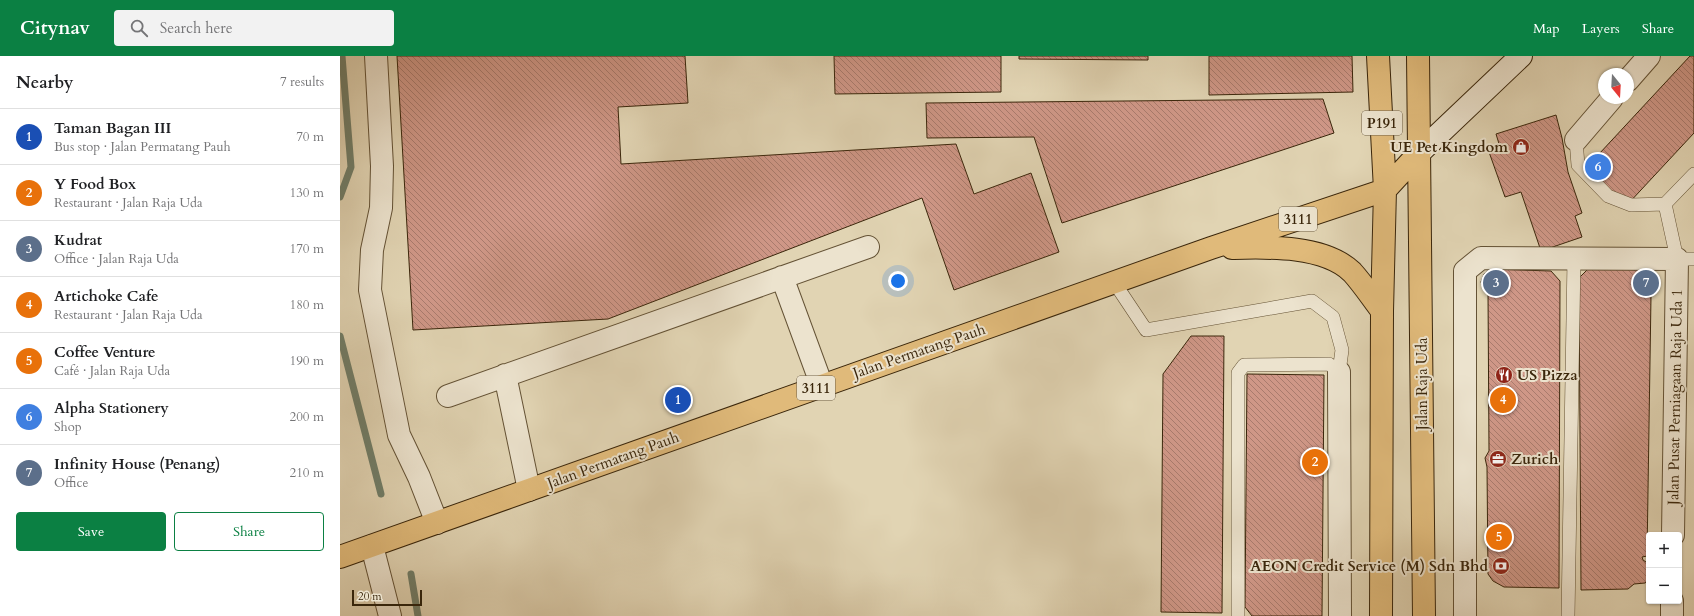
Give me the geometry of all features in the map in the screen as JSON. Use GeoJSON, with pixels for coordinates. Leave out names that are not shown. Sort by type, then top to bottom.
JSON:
{"type":"FeatureCollection","features":[{"type":"Feature","properties":{"kind":"main road","name":"P191"},"geometry":{"type":"LineString","coordinates":[[1378,56],[1386,190]]}},
{"type":"Feature","properties":{"kind":"main road","name":"P191"},"geometry":{"type":"LineString","coordinates":[[1418,56],[1420,152]]}},
{"type":"Feature","properties":{"kind":"main road","name":"3111"},"geometry":{"type":"LineString","coordinates":[[1386,190],[1420,152]]}},
{"type":"Feature","properties":{"kind":"main road","name":"Jalan Raja Uda"},"geometry":{"type":"LineString","coordinates":[[1420,152],[1424,616]]}},
{"type":"Feature","properties":{"kind":"main road","name":"Jalan Permatang Pauh"},"geometry":{"type":"LineString","coordinates":[[340,557],[1114,282],[1386,190]]}},
{"type":"Feature","properties":{"kind":"main road"},"geometry":{"type":"LineString","coordinates":[[1382,616],[1382,311],[1386,190]]}},
{"type":"Feature","properties":{"kind":"main road"},"geometry":{"type":"LineString","coordinates":[[1211,248],[1270,248],[1310,252],[1336,260],[1352,272],[1382,311]]}},
{"type":"Feature","properties":{"kind":"street"},"geometry":{"type":"LineString","coordinates":[[376,56],[382,166],[380,208],[372,250],[370,290],[399,435],[419,477],[429,525]]}},
{"type":"Feature","properties":{"kind":"street"},"geometry":{"type":"LineString","coordinates":[[1420,152],[1521,56]]}},
{"type":"Feature","properties":{"kind":"street"},"geometry":{"type":"LineString","coordinates":[[1634,73],[1649,56]]}},
{"type":"Feature","properties":{"kind":"street"},"geometry":{"type":"LineString","coordinates":[[1576,140],[1607,104]]}},
{"type":"Feature","properties":{"kind":"street"},"geometry":{"type":"LineString","coordinates":[[448,396],[868,247]]}},
{"type":"Feature","properties":{"kind":"street"},"geometry":{"type":"LineString","coordinates":[[1465,616],[1465,271],[1481,258],[1685,259]]}},
{"type":"Feature","properties":{"kind":"street","name":"Jalan Pusat Perniagaan Raja Uda 1"},"geometry":{"type":"LineString","coordinates":[[1673,532],[1685,259]]}},
{"type":"Feature","properties":{"kind":"street"},"geometry":{"type":"LineString","coordinates":[[782,277],[822,386]]}},
{"type":"Feature","properties":{"kind":"street"},"geometry":{"type":"LineString","coordinates":[[1339,372],[1340,616]]}},
{"type":"Feature","properties":{"kind":"street"},"geometry":{"type":"LineString","coordinates":[[505,375],[529,490]]}},
{"type":"Feature","properties":{"kind":"street"},"geometry":{"type":"LineString","coordinates":[[374,545],[390,616]]}},
{"type":"Feature","properties":{"kind":"street"},"geometry":{"type":"LineString","coordinates":[[1672,604],[1672,616]]}},
{"type":"Feature","properties":{"kind":"lane"},"geometry":{"type":"LineString","coordinates":[[1576,140],[1578,165],[1608,196],[1631,205],[1665,204],[1694,174]]}},
{"type":"Feature","properties":{"kind":"lane"},"geometry":{"type":"LineString","coordinates":[[1665,204],[1685,259]]}},
{"type":"Feature","properties":{"kind":"lane"},"geometry":{"type":"LineString","coordinates":[[1568,616],[1574,259]]}},
{"type":"Feature","properties":{"kind":"lane"},"geometry":{"type":"LineString","coordinates":[[1114,282],[1146,330],[1312,301],[1333,317],[1342,350],[1339,372]]}},
{"type":"Feature","properties":{"kind":"lane"},"geometry":{"type":"LineString","coordinates":[[1238,616],[1238,373],[1244,365],[1329,364],[1339,372]]}},
{"type":"Feature","properties":{"kind":"building"},"geometry":{"type":"Polygon","coordinates":[[[397,56],[685,56],[688,103],[618,107],[621,164],[956,144],[974,194],[1031,173],[1059,252],[954,290],[922,198],[608,319],[413,330],[397,56]]]}},
{"type":"Feature","properties":{"kind":"building"},"geometry":{"type":"Polygon","coordinates":[[[834,56],[1001,56],[1001,92],[835,94],[834,56]]]}},
{"type":"Feature","properties":{"kind":"building"},"geometry":{"type":"Polygon","coordinates":[[[1019,56],[1148,56],[1148,60],[1019,59],[1019,56]]]}},
{"type":"Feature","properties":{"kind":"building"},"geometry":{"type":"Polygon","coordinates":[[[1209,56],[1352,56],[1353,92],[1209,95],[1209,56]]]}},
{"type":"Feature","properties":{"kind":"building"},"geometry":{"type":"Polygon","coordinates":[[[1690,56],[1694,56],[1694,133],[1627,205],[1586,168],[1690,56]]]}},
{"type":"Feature","properties":{"kind":"building"},"geometry":{"type":"Polygon","coordinates":[[[1323,99],[1334,133],[1062,223],[1034,137],[927,138],[926,103],[1323,99]]]}},
{"type":"Feature","properties":{"kind":"building"},"geometry":{"type":"Polygon","coordinates":[[[1556,115],[1568,172],[1582,213],[1575,216],[1582,237],[1541,251],[1521,192],[1505,197],[1489,152],[1500,147],[1496,134],[1556,115]]]}},
{"type":"Feature","properties":{"kind":"building"},"geometry":{"type":"Polygon","coordinates":[[[1589,268],[1644,269],[1653,272],[1658,280],[1656,289],[1651,296],[1647,532],[1646,532],[1646,556],[1642,557],[1646,562],[1646,582],[1634,584],[1628,589],[1581,590],[1579,278],[1589,268]]]}},
{"type":"Feature","properties":{"kind":"building"},"geometry":{"type":"Polygon","coordinates":[[[1490,269],[1551,271],[1560,281],[1559,588],[1504,587],[1493,581],[1488,574],[1487,467],[1485,458],[1489,451],[1488,293],[1484,289],[1481,282],[1484,274],[1490,269]]]}},
{"type":"Feature","properties":{"kind":"building"},"geometry":{"type":"Polygon","coordinates":[[[1191,336],[1224,336],[1222,613],[1161,612],[1163,374],[1191,336]]]}},
{"type":"Feature","properties":{"kind":"building"},"geometry":{"type":"Polygon","coordinates":[[[1247,374],[1324,375],[1322,616],[1252,616],[1245,607],[1247,374]]]}},
{"type":"Feature","properties":{"kind":"waterway"},"geometry":{"type":"LineString","coordinates":[[340,197],[351,167],[342,56]]}},
{"type":"Feature","properties":{"kind":"waterway"},"geometry":{"type":"LineString","coordinates":[[340,336],[381,494]]}},
{"type":"Feature","properties":{"kind":"waterway"},"geometry":{"type":"LineString","coordinates":[[411,574],[418,616]]}},
{"type":"Feature","properties":{"kind":"place","name":"UE Pet Kingdom"},"geometry":{"type":"Point","coordinates":[1521,147]}},
{"type":"Feature","properties":{"kind":"place","name":"Alpha Stationery"},"geometry":{"type":"Point","coordinates":[1598,167]}},
{"type":"Feature","properties":{"kind":"place","name":"Kudrat"},"geometry":{"type":"Point","coordinates":[1496,283]}},
{"type":"Feature","properties":{"kind":"place","name":"Infinity House (Penang)"},"geometry":{"type":"Point","coordinates":[1646,283]}},
{"type":"Feature","properties":{"kind":"place","name":"US Pizza"},"geometry":{"type":"Point","coordinates":[1504,375]}},
{"type":"Feature","properties":{"kind":"place","name":"Taman Bagan III"},"geometry":{"type":"Point","coordinates":[678,400]}},
{"type":"Feature","properties":{"kind":"place","name":"Artichoke Cafe"},"geometry":{"type":"Point","coordinates":[1503,400]}},
{"type":"Feature","properties":{"kind":"place","name":"Zurich"},"geometry":{"type":"Point","coordinates":[1498,459]}},
{"type":"Feature","properties":{"kind":"place","name":"Y Food Box"},"geometry":{"type":"Point","coordinates":[1315,462]}},
{"type":"Feature","properties":{"kind":"place","name":"Coffee Venture"},"geometry":{"type":"Point","coordinates":[1499,537]}},
{"type":"Feature","properties":{"kind":"place","name":"AEON Credit Service (M) Sdn Bhd"},"geometry":{"type":"Point","coordinates":[1501,566]}}]}
